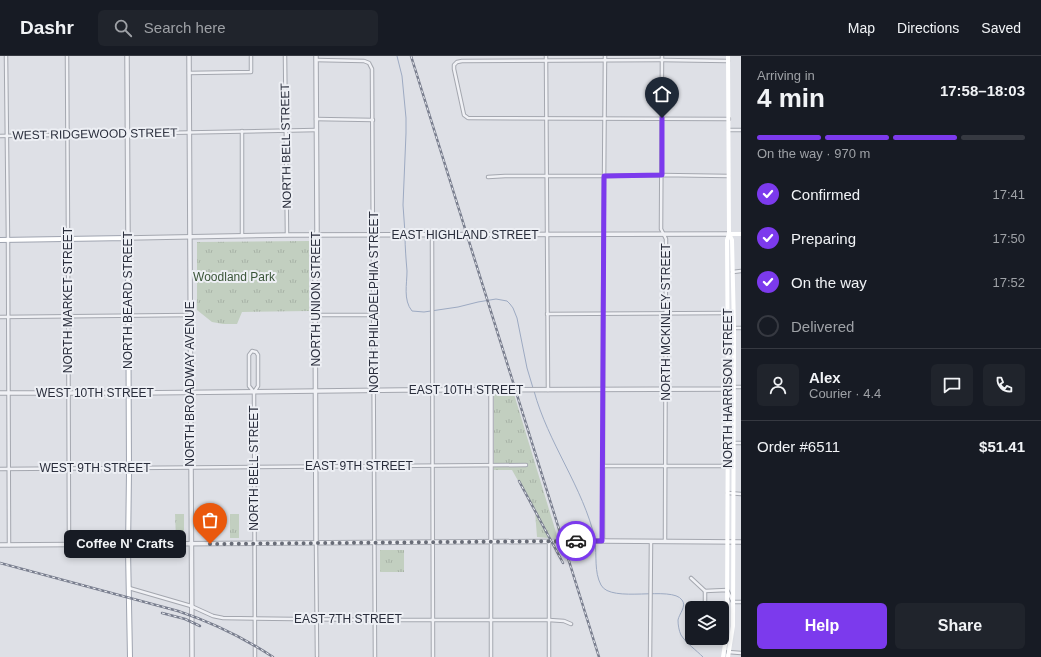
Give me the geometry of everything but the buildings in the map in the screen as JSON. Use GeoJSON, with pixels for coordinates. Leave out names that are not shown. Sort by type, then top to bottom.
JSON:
{"type":"FeatureCollection","features":[{"type":"Feature","properties":{"kind":"main road","name":"NORTH HARRISON STREET"},"geometry":{"type":"LineString","coordinates":[[723,657],[726,630],[728,493],[728,58]]}},
{"type":"Feature","properties":{"kind":"main road","name":"NORTH HARRISON STREET"},"geometry":{"type":"LineString","coordinates":[[729,234],[732,240],[734,328],[733,626],[729,655]]}},
{"type":"Feature","properties":{"kind":"main road","name":"EAST HIGHLAND STREET"},"geometry":{"type":"LineString","coordinates":[[729,234],[741,234]]}},
{"type":"Feature","properties":{"kind":"main road"},"geometry":{"type":"LineString","coordinates":[[0,240],[128,238]]}},
{"type":"Feature","properties":{"kind":"main road","name":"NORTH BEARD STREET"},"geometry":{"type":"LineString","coordinates":[[128,238],[128,544],[130,657]]}},
{"type":"Feature","properties":{"kind":"street"},"geometry":{"type":"LineString","coordinates":[[6,56],[9,545]]}},
{"type":"Feature","properties":{"kind":"street","name":"NORTH MARKET STREET"},"geometry":{"type":"LineString","coordinates":[[67,56],[69,544]]}},
{"type":"Feature","properties":{"kind":"street","name":"NORTH BEARD STREET"},"geometry":{"type":"LineString","coordinates":[[127,56],[128,238]]}},
{"type":"Feature","properties":{"kind":"street","name":"NORTH BROADWAY AVENUE"},"geometry":{"type":"LineString","coordinates":[[189,56],[192,657]]}},
{"type":"Feature","properties":{"kind":"street"},"geometry":{"type":"LineString","coordinates":[[189,73],[251,72],[251,56]]}},
{"type":"Feature","properties":{"kind":"street","name":"NORTH BELL STREET"},"geometry":{"type":"LineString","coordinates":[[285,56],[287,235]]}},
{"type":"Feature","properties":{"kind":"street"},"geometry":{"type":"LineString","coordinates":[[546,56],[548,390]]}},
{"type":"Feature","properties":{"kind":"street"},"geometry":{"type":"LineString","coordinates":[[602,541],[605,56]]}},
{"type":"Feature","properties":{"kind":"street","name":"NORTH MCKINLEY STREET"},"geometry":{"type":"LineString","coordinates":[[662,56],[661,228],[666,239],[665,541]]}},
{"type":"Feature","properties":{"kind":"street","name":"NORTH PHILADELPHIA STREET"},"geometry":{"type":"LineString","coordinates":[[316,58],[364,61],[369,63],[372,69],[376,657]]}},
{"type":"Feature","properties":{"kind":"street","name":"NORTH UNION STREET"},"geometry":{"type":"LineString","coordinates":[[316,58],[316,543]]}},
{"type":"Feature","properties":{"kind":"street"},"geometry":{"type":"LineString","coordinates":[[728,58],[662,60],[462,61],[457,62],[454,65],[454,73],[464,115],[468,118],[729,118]]}},
{"type":"Feature","properties":{"kind":"street"},"geometry":{"type":"LineString","coordinates":[[316,120],[373,120]]}},
{"type":"Feature","properties":{"kind":"street","name":"WEST RIDGEWOOD STREET"},"geometry":{"type":"LineString","coordinates":[[0,136],[316,130]]}},
{"type":"Feature","properties":{"kind":"street"},"geometry":{"type":"LineString","coordinates":[[729,130],[741,130]]}},
{"type":"Feature","properties":{"kind":"street"},"geometry":{"type":"LineString","coordinates":[[242,131],[242,236]]}},
{"type":"Feature","properties":{"kind":"street"},"geometry":{"type":"LineString","coordinates":[[488,177],[662,175],[729,176]]}},
{"type":"Feature","properties":{"kind":"street"},"geometry":{"type":"LineString","coordinates":[[432,234],[433,657]]}},
{"type":"Feature","properties":{"kind":"street","name":"EAST HIGHLAND STREET"},"geometry":{"type":"LineString","coordinates":[[128,238],[432,234],[729,234]]}},
{"type":"Feature","properties":{"kind":"street"},"geometry":{"type":"LineString","coordinates":[[733,272],[741,271]]}},
{"type":"Feature","properties":{"kind":"street"},"geometry":{"type":"LineString","coordinates":[[548,314],[728,313]]}},
{"type":"Feature","properties":{"kind":"street"},"geometry":{"type":"LineString","coordinates":[[0,317],[190,315]]}},
{"type":"Feature","properties":{"kind":"street"},"geometry":{"type":"LineString","coordinates":[[315,315],[374,315]]}},
{"type":"Feature","properties":{"kind":"street"},"geometry":{"type":"LineString","coordinates":[[728,328],[741,328]]}},
{"type":"Feature","properties":{"kind":"street","name":"NORTH BELL STREET"},"geometry":{"type":"LineString","coordinates":[[254,392],[249,386],[249,355],[252,352],[256,352],[258,354],[258,386],[254,392],[255,657]]}},
{"type":"Feature","properties":{"kind":"street","name":"EAST 10TH STREET"},"geometry":{"type":"LineString","coordinates":[[190,392],[375,390],[666,390],[728,389],[741,387]]}},
{"type":"Feature","properties":{"kind":"street"},"geometry":{"type":"LineString","coordinates":[[491,390],[491,657]]}},
{"type":"Feature","properties":{"kind":"street","name":"WEST 10TH STREET"},"geometry":{"type":"LineString","coordinates":[[0,393],[190,392]]}},
{"type":"Feature","properties":{"kind":"street"},"geometry":{"type":"LineString","coordinates":[[728,443],[741,443]]}},
{"type":"Feature","properties":{"kind":"street","name":"EAST 9TH STREET"},"geometry":{"type":"LineString","coordinates":[[191,468],[526,465]]}},
{"type":"Feature","properties":{"kind":"street"},"geometry":{"type":"LineString","coordinates":[[603,466],[734,466]]}},
{"type":"Feature","properties":{"kind":"street","name":"WEST 9TH STREET"},"geometry":{"type":"LineString","coordinates":[[0,469],[191,468]]}},
{"type":"Feature","properties":{"kind":"street"},"geometry":{"type":"LineString","coordinates":[[728,493],[741,494]]}},
{"type":"Feature","properties":{"kind":"street"},"geometry":{"type":"LineString","coordinates":[[0,545],[588,541],[741,542]]}},
{"type":"Feature","properties":{"kind":"street"},"geometry":{"type":"LineString","coordinates":[[650,657],[651,541]]}},
{"type":"Feature","properties":{"kind":"street"},"geometry":{"type":"LineString","coordinates":[[549,542],[549,657]]}},
{"type":"Feature","properties":{"kind":"street"},"geometry":{"type":"LineString","coordinates":[[316,543],[316,656]]}},
{"type":"Feature","properties":{"kind":"street"},"geometry":{"type":"LineString","coordinates":[[691,578],[705,591],[727,590],[733,602],[741,602]]}},
{"type":"Feature","properties":{"kind":"street","name":"EAST 7TH STREET"},"geometry":{"type":"LineString","coordinates":[[129,588],[191,606],[212,616],[223,618],[549,620],[564,621],[571,624]]}},
{"type":"Feature","properties":{"kind":"street"},"geometry":{"type":"LineString","coordinates":[[705,591],[705,601]]}},
{"type":"Feature","properties":{"kind":"street"},"geometry":{"type":"LineString","coordinates":[[724,651],[729,655],[741,652]]}},
{"type":"Feature","properties":{"kind":"green space","name":"Woodland Park"},"geometry":{"type":"Polygon","coordinates":[[[309,241],[309,311],[242,312],[237,324],[223,324],[212,322],[197,310],[197,242],[309,241]]]}},
{"type":"Feature","properties":{"kind":"green space"},"geometry":{"type":"Polygon","coordinates":[[[494,394],[514,394],[558,539],[537,537],[535,511],[512,470],[494,470],[494,394]]]}},
{"type":"Feature","properties":{"kind":"green space"},"geometry":{"type":"Polygon","coordinates":[[[175,514],[184,514],[184,538],[176,539],[175,514]]]}},
{"type":"Feature","properties":{"kind":"green space"},"geometry":{"type":"Polygon","coordinates":[[[230,514],[239,514],[239,538],[230,538],[230,514]]]}},
{"type":"Feature","properties":{"kind":"green space"},"geometry":{"type":"Polygon","coordinates":[[[380,550],[404,550],[404,572],[380,572],[380,550]]]}},
{"type":"Feature","properties":{"kind":"waterway"},"geometry":{"type":"LineString","coordinates":[[397,56],[402,76],[406,118],[403,205],[405,233]]}},
{"type":"Feature","properties":{"kind":"waterway"},"geometry":{"type":"LineString","coordinates":[[405,236],[407,271],[406,297],[412,311],[424,312],[496,299],[507,301],[513,308],[517,318],[527,368],[533,388]]}},
{"type":"Feature","properties":{"kind":"waterway"},"geometry":{"type":"LineString","coordinates":[[534,391],[548,429],[590,520],[595,539]]}},
{"type":"Feature","properties":{"kind":"waterway"},"geometry":{"type":"LineString","coordinates":[[595,542],[597,575],[601,585],[607,590],[616,593],[667,594],[676,596],[682,600],[684,605],[678,620],[680,633],[683,638],[703,657]]}},
{"type":"Feature","properties":{"kind":"railway"},"geometry":{"type":"LineString","coordinates":[[411,56],[599,657]]}},
{"type":"Feature","properties":{"kind":"railway"},"geometry":{"type":"LineString","coordinates":[[519,481],[563,563]]}},
{"type":"Feature","properties":{"kind":"railway"},"geometry":{"type":"LineString","coordinates":[[0,563],[178,611],[227,631],[251,643],[273,657]]}},
{"type":"Feature","properties":{"kind":"railway"},"geometry":{"type":"LineString","coordinates":[[162,613],[185,619],[200,626]]}},
{"type":"Feature","properties":{"kind":"way so far"},"geometry":{"type":"LineString","coordinates":[[210,544],[576,541]]}},
{"type":"Feature","properties":{"kind":"place","name":"Coffee N' Crafts"},"geometry":{"type":"Point","coordinates":[210,544]}},
{"type":"Feature","properties":{"kind":"route"},"geometry":{"type":"LineString","coordinates":[[576,541],[602,541],[604,176],[662,175],[662,118]]}}]}
